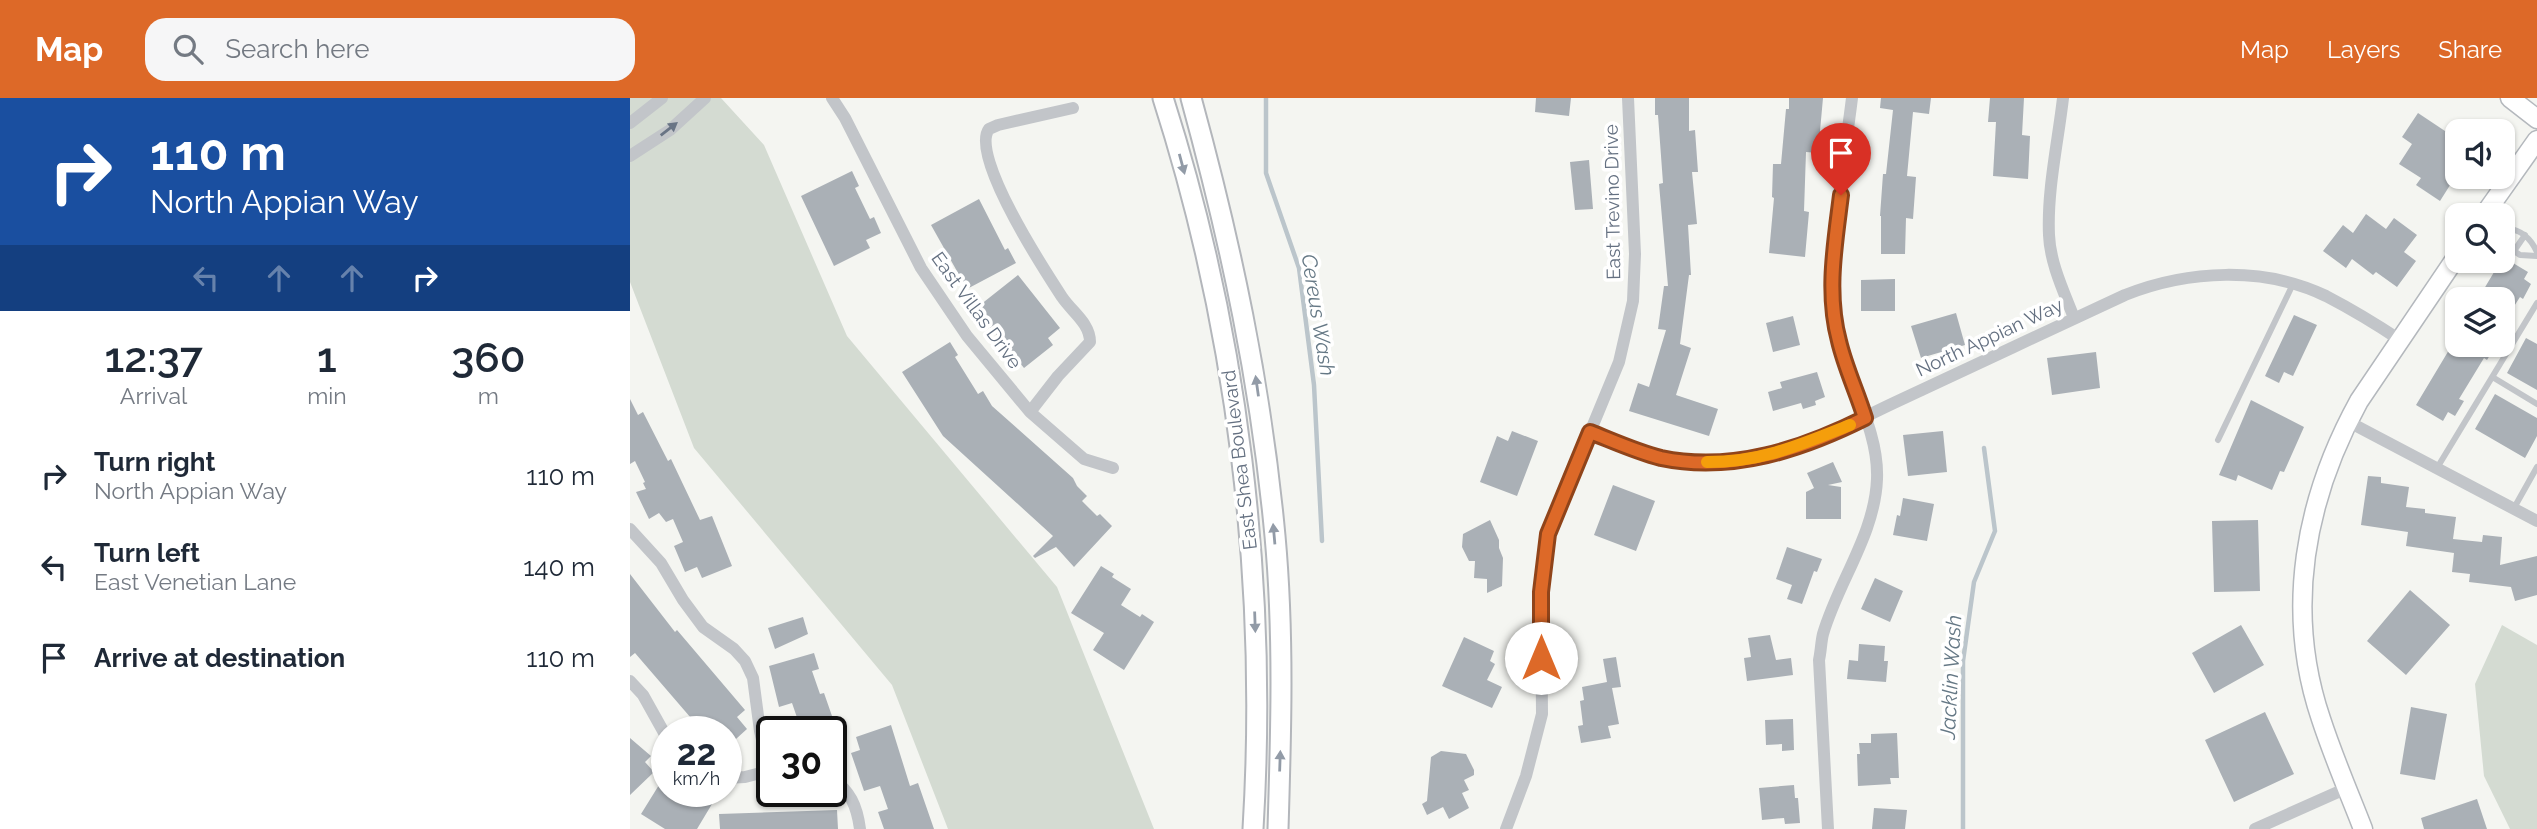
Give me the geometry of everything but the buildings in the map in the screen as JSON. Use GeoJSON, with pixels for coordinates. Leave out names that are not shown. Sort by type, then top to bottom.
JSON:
{"type":"FeatureCollection","features":[{"type":"Feature","properties":{"kind":"main road","name":"East Shea Boulevard"},"geometry":{"type":"LineString","coordinates":[[1163,98],[1194,209],[1224,341],[1240,456],[1249,530],[1255,621],[1258,731],[1254,829]]}},
{"type":"Feature","properties":{"kind":"main road","name":"East Shea Boulevard"},"geometry":{"type":"LineString","coordinates":[[1191,98],[1231,250],[1253,358],[1265,453],[1275,538],[1281,640],[1278,829]]}},
{"type":"Feature","properties":{"kind":"main road"},"geometry":{"type":"LineString","coordinates":[[1240,456],[1265,453]]}},
{"type":"Feature","properties":{"kind":"street"},"geometry":{"type":"LineString","coordinates":[[630,123],[662,98]]}},
{"type":"Feature","properties":{"kind":"street"},"geometry":{"type":"LineString","coordinates":[[630,156],[670,130],[705,98]]}},
{"type":"Feature","properties":{"kind":"street","name":"East Villas Drive"},"geometry":{"type":"LineString","coordinates":[[832,98],[845,118],[920,268],[967,336],[1030,412],[1084,459],[1113,468]]}},
{"type":"Feature","properties":{"kind":"street","name":"East Trevino Drive"},"geometry":{"type":"LineString","coordinates":[[1506,829],[1527,776],[1542,714],[1541,592],[1548,534],[1619,362],[1633,301],[1635,254],[1628,98]]}},
{"type":"Feature","properties":{"kind":"street"},"geometry":{"type":"LineString","coordinates":[[1828,829],[1819,660],[1823,634],[1875,503],[1878,462],[1838,339],[1833,307],[1835,244],[1852,98]]}},
{"type":"Feature","properties":{"kind":"street"},"geometry":{"type":"LineString","coordinates":[[2063,98],[2049,234],[2056,268],[2074,318]]}},
{"type":"Feature","properties":{"kind":"street"},"geometry":{"type":"LineString","coordinates":[[2510,98],[2537,119]]}},
{"type":"Feature","properties":{"kind":"street"},"geometry":{"type":"LineString","coordinates":[[1030,412],[1090,342],[1090,334],[1086,324],[1069,307],[1030,249],[988,162],[984,140],[989,129],[998,125],[1073,108]]}},
{"type":"Feature","properties":{"kind":"street"},"geometry":{"type":"LineString","coordinates":[[2492,203],[2537,140]]}},
{"type":"Feature","properties":{"kind":"street"},"geometry":{"type":"LineString","coordinates":[[2363,829],[2314,696],[2304,641],[2304,561],[2312,516],[2327,465],[2347,421],[2445,273]]}},
{"type":"Feature","properties":{"kind":"street","name":"North Appian Way"},"geometry":{"type":"LineString","coordinates":[[1590,432],[1663,458],[1692,462],[1730,462],[1770,456],[1802,446],[1865,418],[2136,291],[2170,281],[2221,274],[2265,278],[2324,295],[2400,340]]}},
{"type":"Feature","properties":{"kind":"street"},"geometry":{"type":"LineString","coordinates":[[2347,421],[2537,521]]}},
{"type":"Feature","properties":{"kind":"street"},"geometry":{"type":"LineString","coordinates":[[630,529],[661,563],[703,627],[734,649],[745,661],[753,678],[758,716]]}},
{"type":"Feature","properties":{"kind":"street"},"geometry":{"type":"LineString","coordinates":[[630,681],[643,695],[655,716]]}},
{"type":"Feature","properties":{"kind":"street"},"geometry":{"type":"LineString","coordinates":[[2255,829],[2347,788]]}},
{"type":"Feature","properties":{"kind":"street"},"geometry":{"type":"LineString","coordinates":[[847,791],[858,815],[860,829]]}},
{"type":"Feature","properties":{"kind":"lane"},"geometry":{"type":"LineString","coordinates":[[2515,229],[2531,240],[2537,254],[2519,255],[2515,252]]}},
{"type":"Feature","properties":{"kind":"lane"},"geometry":{"type":"LineString","coordinates":[[2515,250],[2525,235]]}},
{"type":"Feature","properties":{"kind":"lane"},"geometry":{"type":"LineString","coordinates":[[2218,440],[2293,284]]}},
{"type":"Feature","properties":{"kind":"lane"},"geometry":{"type":"LineString","coordinates":[[2437,468],[2534,315],[2537,303]]}},
{"type":"Feature","properties":{"kind":"lane"},"geometry":{"type":"LineString","coordinates":[[2494,378],[2537,404]]}},
{"type":"Feature","properties":{"kind":"lane"},"geometry":{"type":"LineString","coordinates":[[2514,508],[2537,467]]}},
{"type":"Feature","properties":{"kind":"shaded area"},"geometry":{"type":"Polygon","coordinates":[[[630,98],[721,98],[764,145],[847,336],[1057,587],[1154,829],[948,829],[892,685],[694,448],[630,282],[630,98]]]}},
{"type":"Feature","properties":{"kind":"shaded area"},"geometry":{"type":"Polygon","coordinates":[[[2502,625],[2537,645],[2537,829],[2510,829],[2484,776],[2475,684],[2502,625]]]}},
{"type":"Feature","properties":{"kind":"waterway","name":"Cereus Wash"},"geometry":{"type":"LineString","coordinates":[[1266,98],[1266,173],[1299,268],[1314,385],[1322,541]]}},
{"type":"Feature","properties":{"kind":"waterway","name":"Jacklin Wash"},"geometry":{"type":"LineString","coordinates":[[1963,829],[1963,661],[1974,582],[1995,531],[1984,448]]}},
{"type":"Feature","properties":{"kind":"slow traffic"},"geometry":{"type":"LineString","coordinates":[[1707,462],[1730,462],[1770,456],[1802,446],[1850,425]]}},
{"type":"Feature","properties":{"kind":"route"},"geometry":{"type":"LineString","coordinates":[[1541,658],[1541,592],[1548,534],[1590,432],[1637,451],[1663,458],[1692,462],[1730,462],[1770,456],[1802,446],[1865,418],[1838,339],[1833,307],[1832,279],[1841,195]]}}]}
